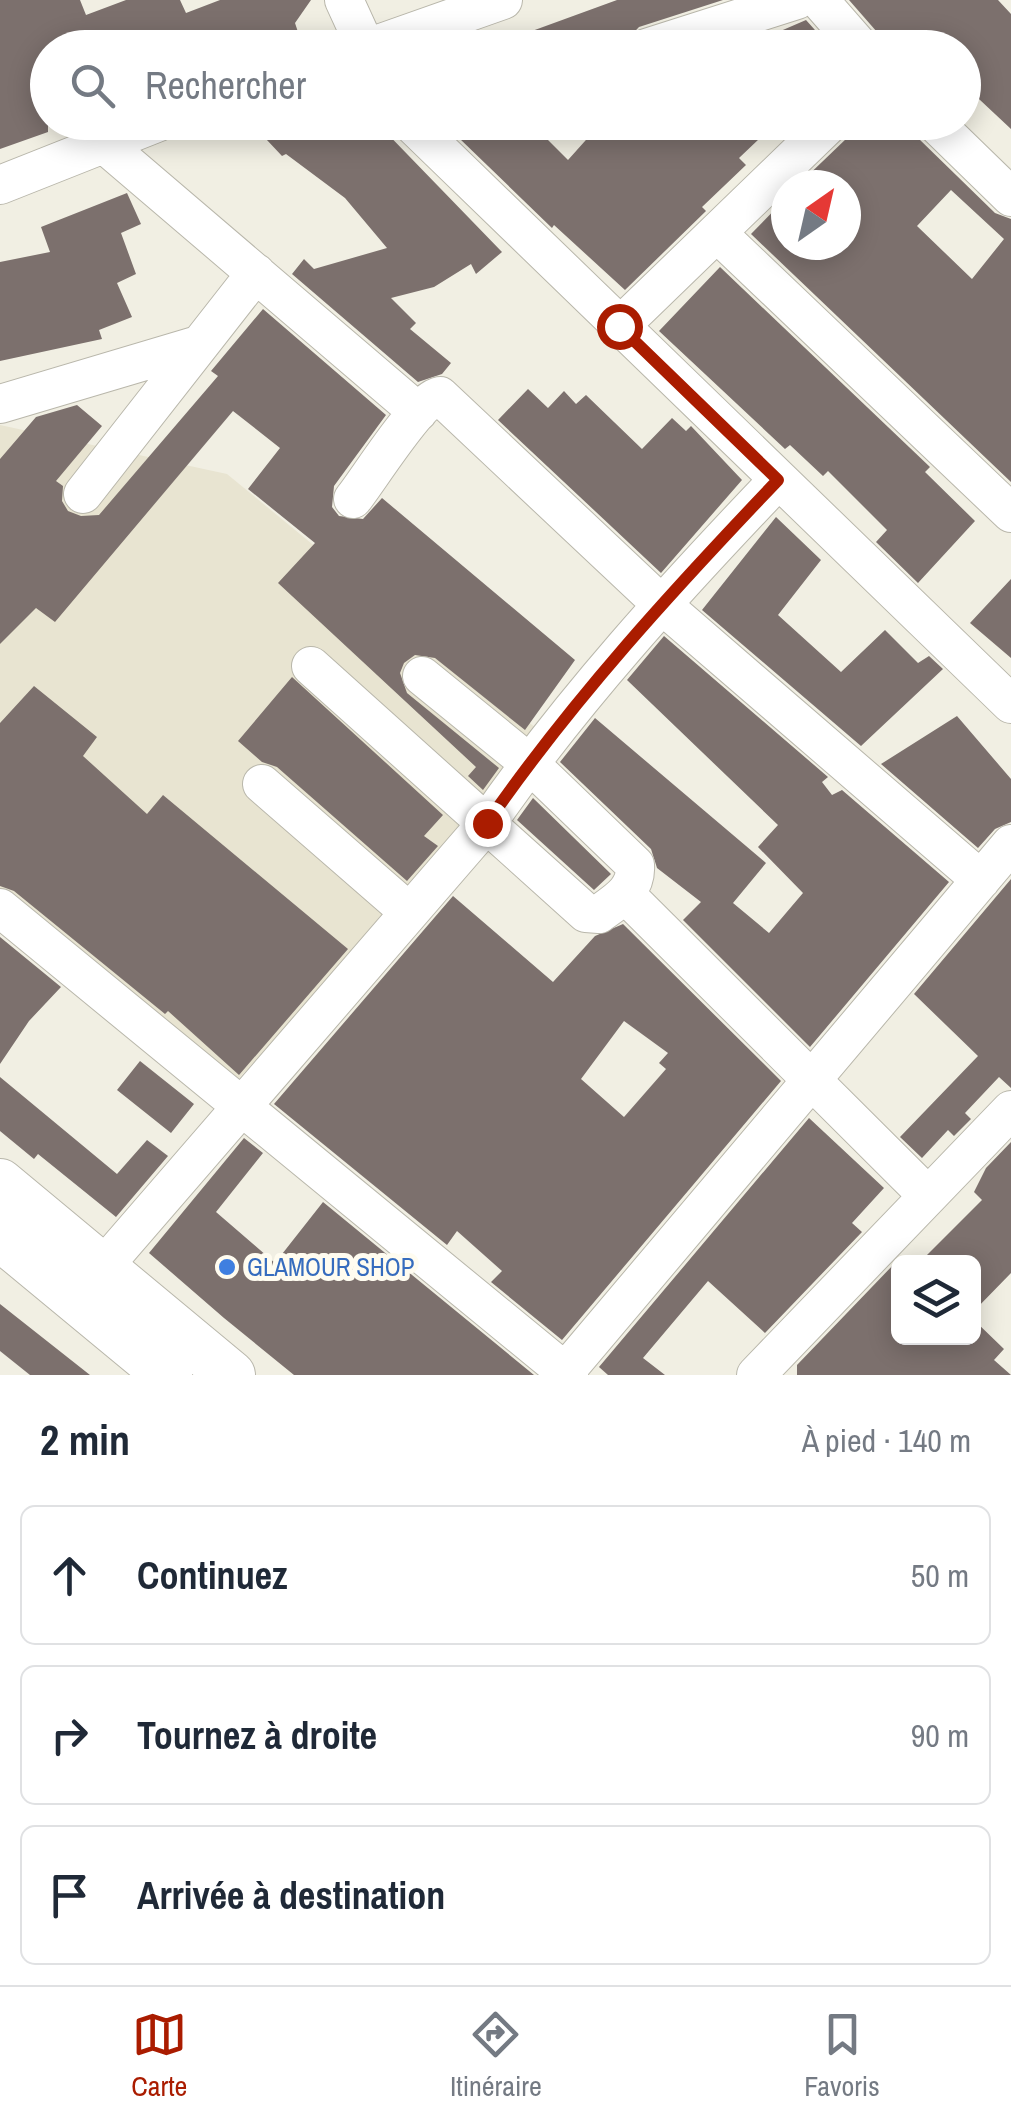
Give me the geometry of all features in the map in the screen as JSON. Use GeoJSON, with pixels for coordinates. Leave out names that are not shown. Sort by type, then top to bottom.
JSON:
{"type":"FeatureCollection","features":[{"type":"Feature","properties":{"kind":"main road"},"geometry":{"type":"LineString","coordinates":[[0,1182],[231,1375]]}},
{"type":"Feature","properties":{"kind":"main road"},"geometry":{"type":"LineString","coordinates":[[0,1236],[168,1375]]}},
{"type":"Feature","properties":{"kind":"street"},"geometry":{"type":"LineString","coordinates":[[344,0],[358,30]]}},
{"type":"Feature","properties":{"kind":"street"},"geometry":{"type":"LineString","coordinates":[[417,30],[503,0]]}},
{"type":"Feature","properties":{"kind":"street"},"geometry":{"type":"LineString","coordinates":[[703,30],[797,0]]}},
{"type":"Feature","properties":{"kind":"street"},"geometry":{"type":"LineString","coordinates":[[819,0],[845,30]]}},
{"type":"Feature","properties":{"kind":"street"},"geometry":{"type":"LineString","coordinates":[[0,185],[109,140]]}},
{"type":"Feature","properties":{"kind":"street"},"geometry":{"type":"LineString","coordinates":[[428,140],[1011,704]]}},
{"type":"Feature","properties":{"kind":"street"},"geometry":{"type":"LineString","coordinates":[[619,326],[812,140]]}},
{"type":"Feature","properties":{"kind":"street"},"geometry":{"type":"LineString","coordinates":[[952,140],[1011,197]]}},
{"type":"Feature","properties":{"kind":"street"},"geometry":{"type":"LineString","coordinates":[[103,142],[418,412]]}},
{"type":"Feature","properties":{"kind":"street"},"geometry":{"type":"LineString","coordinates":[[716,232],[1011,513]]}},
{"type":"Feature","properties":{"kind":"street"},"geometry":{"type":"LineString","coordinates":[[83,494],[195,346],[256,273]]}},
{"type":"Feature","properties":{"kind":"street"},"geometry":{"type":"LineString","coordinates":[[0,404],[195,346]]}},
{"type":"Feature","properties":{"kind":"street"},"geometry":{"type":"LineString","coordinates":[[354,500],[418,412],[440,396],[660,604],[982,880]]}},
{"type":"Feature","properties":{"kind":"street"},"geometry":{"type":"LineString","coordinates":[[102,1268],[487,823],[528,763],[660,604],[778,480]]}},
{"type":"Feature","properties":{"kind":"street"},"geometry":{"type":"LineString","coordinates":[[310,666],[586,913],[599,914],[626,895],[636,876],[635,865],[528,763],[422,676]]}},
{"type":"Feature","properties":{"kind":"street"},"geometry":{"type":"LineString","coordinates":[[262,784],[409,912]]}},
{"type":"Feature","properties":{"kind":"street"},"geometry":{"type":"LineString","coordinates":[[0,908],[567,1373],[1011,844]]}},
{"type":"Feature","properties":{"kind":"street"},"geometry":{"type":"LineString","coordinates":[[626,895],[928,1196]]}},
{"type":"Feature","properties":{"kind":"street"},"geometry":{"type":"LineString","coordinates":[[756,1375],[1011,1110]]}},
{"type":"Feature","properties":{"kind":"shaded area"},"geometry":{"type":"Polygon","coordinates":[[[0,425],[227,474],[548,738],[231,1087],[0,909],[0,425]]]}},
{"type":"Feature","properties":{"kind":"building"},"geometry":{"type":"Polygon","coordinates":[[[0,0],[80,0],[86,15],[126,0],[180,0],[186,13],[220,0],[311,0],[295,23],[297,30],[30,30],[30,138],[0,149],[0,0]]]}},
{"type":"Feature","properties":{"kind":"building"},"geometry":{"type":"Polygon","coordinates":[[[617,0],[723,0],[636,30],[534,30],[617,0]]]}},
{"type":"Feature","properties":{"kind":"building"},"geometry":{"type":"Polygon","coordinates":[[[849,0],[998,0],[1011,14],[1011,129],[981,101],[981,30],[875,30],[849,0]]]}},
{"type":"Feature","properties":{"kind":"building"},"geometry":{"type":"Polygon","coordinates":[[[806,20],[815,30],[783,30],[806,20]]]}},
{"type":"Feature","properties":{"kind":"building"},"geometry":{"type":"Polygon","coordinates":[[[267,140],[393,140],[502,252],[476,274],[471,264],[434,287],[391,298],[416,323],[410,329],[451,363],[442,374],[418,382],[292,274],[304,259],[314,269],[387,248],[345,198],[286,154],[282,156],[267,140]]]}},
{"type":"Feature","properties":{"kind":"building"},"geometry":{"type":"Polygon","coordinates":[[[461,140],[548,140],[568,160],[586,140],[758,140],[739,158],[746,165],[702,207],[706,211],[625,290],[554,225],[552,228],[461,140]]]}},
{"type":"Feature","properties":{"kind":"building"},"geometry":{"type":"Polygon","coordinates":[[[845,140],[920,140],[995,213],[1011,219],[1011,482],[778,260],[861,260],[861,170],[814,170],[845,140]],[[951,190],[917,226],[972,279],[1004,239],[951,190]]]}},
{"type":"Feature","properties":{"kind":"building"},"geometry":{"type":"Polygon","coordinates":[[[127,193],[141,224],[121,233],[136,274],[117,283],[132,317],[99,330],[102,339],[0,361],[0,262],[50,252],[41,227],[127,193]]]}},
{"type":"Feature","properties":{"kind":"building"},"geometry":{"type":"Polygon","coordinates":[[[771,213],[771,253],[751,234],[771,213]]]}},
{"type":"Feature","properties":{"kind":"building"},"geometry":{"type":"Polygon","coordinates":[[[720,267],[930,467],[925,472],[975,521],[918,583],[876,542],[887,530],[828,471],[823,476],[790,445],[785,449],[659,331],[720,267]]]}},
{"type":"Feature","properties":{"kind":"building"},"geometry":{"type":"Polygon","coordinates":[[[263,309],[386,415],[334,486],[332,507],[339,516],[363,519],[382,498],[575,660],[525,730],[435,658],[415,655],[404,663],[400,673],[407,693],[499,768],[483,790],[468,776],[476,767],[278,583],[315,543],[248,489],[280,448],[233,411],[55,622],[36,608],[0,644],[0,459],[36,417],[77,405],[102,426],[56,481],[63,486],[62,501],[68,511],[81,516],[99,515],[218,376],[211,371],[263,309]]]}},
{"type":"Feature","properties":{"kind":"building"},"geometry":{"type":"Polygon","coordinates":[[[528,389],[548,408],[564,391],[576,404],[586,395],[642,449],[672,418],[686,431],[691,426],[742,480],[661,573],[498,420],[528,389]]]}},
{"type":"Feature","properties":{"kind":"building"},"geometry":{"type":"Polygon","coordinates":[[[776,517],[821,560],[778,615],[841,672],[885,630],[918,663],[929,656],[943,669],[861,746],[702,610],[776,517]]]}},
{"type":"Feature","properties":{"kind":"building"},"geometry":{"type":"Polygon","coordinates":[[[1011,579],[1011,658],[970,623],[1011,579]]]}},
{"type":"Feature","properties":{"kind":"building"},"geometry":{"type":"Polygon","coordinates":[[[664,636],[828,777],[822,782],[832,795],[842,790],[949,882],[810,1047],[683,920],[701,902],[657,868],[651,849],[560,762],[595,718],[766,863],[733,903],[769,933],[803,893],[758,847],[778,825],[627,680],[664,636]]]}},
{"type":"Feature","properties":{"kind":"building"},"geometry":{"type":"Polygon","coordinates":[[[292,677],[443,815],[424,836],[438,846],[407,881],[277,767],[262,762],[238,741],[292,677]]]}},
{"type":"Feature","properties":{"kind":"building"},"geometry":{"type":"Polygon","coordinates":[[[34,686],[97,737],[83,756],[147,814],[163,795],[348,949],[239,1075],[168,1011],[165,1014],[14,891],[0,886],[0,723],[34,686]]]}},
{"type":"Feature","properties":{"kind":"building"},"geometry":{"type":"Polygon","coordinates":[[[957,716],[1011,779],[1011,822],[995,829],[978,848],[881,764],[957,716]]]}},
{"type":"Feature","properties":{"kind":"building"},"geometry":{"type":"Polygon","coordinates":[[[533,798],[611,874],[594,890],[517,820],[533,798]]]}},
{"type":"Feature","properties":{"kind":"building"},"geometry":{"type":"Polygon","coordinates":[[[1011,879],[1011,1088],[999,1077],[965,1113],[971,1119],[954,1136],[948,1130],[922,1158],[900,1137],[978,1056],[914,994],[1011,879]]]}},
{"type":"Feature","properties":{"kind":"building"},"geometry":{"type":"Polygon","coordinates":[[[453,896],[553,982],[595,936],[623,924],[781,1081],[562,1340],[491,1282],[502,1271],[457,1231],[447,1245],[274,1104],[453,896]],[[624,1021],[581,1079],[624,1117],[666,1069],[659,1063],[668,1053],[624,1021]]]}},
{"type":"Feature","properties":{"kind":"building"},"geometry":{"type":"Polygon","coordinates":[[[0,937],[61,987],[29,1021],[0,1064],[0,937]]]}},
{"type":"Feature","properties":{"kind":"building"},"geometry":{"type":"Polygon","coordinates":[[[140,1061],[194,1104],[171,1133],[117,1090],[140,1061]]]}},
{"type":"Feature","properties":{"kind":"building"},"geometry":{"type":"Polygon","coordinates":[[[0,1077],[117,1174],[147,1140],[168,1156],[116,1217],[38,1154],[34,1159],[0,1131],[0,1077]]]}},
{"type":"Feature","properties":{"kind":"building"},"geometry":{"type":"Polygon","coordinates":[[[809,1118],[884,1188],[852,1223],[862,1232],[765,1333],[708,1281],[643,1358],[665,1375],[608,1375],[599,1367],[809,1118]]]}},
{"type":"Feature","properties":{"kind":"building"},"geometry":{"type":"Polygon","coordinates":[[[244,1138],[263,1153],[216,1212],[275,1263],[323,1202],[534,1375],[294,1375],[224,1318],[149,1253],[244,1138]]]}},
{"type":"Feature","properties":{"kind":"building"},"geometry":{"type":"Polygon","coordinates":[[[1011,1142],[1011,1273],[981,1304],[981,1255],[927,1255],[982,1200],[974,1192],[986,1168],[1011,1142]]]}},
{"type":"Feature","properties":{"kind":"building"},"geometry":{"type":"Polygon","coordinates":[[[891,1267],[891,1345],[981,1345],[981,1327],[1004,1349],[994,1360],[1011,1375],[797,1375],[797,1365],[891,1267]]]}},
{"type":"Feature","properties":{"kind":"building"},"geometry":{"type":"Polygon","coordinates":[[[0,1304],[90,1375],[30,1375],[0,1351],[0,1304]]]}},
{"type":"Feature","properties":{"kind":"place","name":"GLAMOUR SHOP"},"geometry":{"type":"Point","coordinates":[227,1267]}},
{"type":"Feature","properties":{"kind":"route"},"geometry":{"type":"LineString","coordinates":[[487,823],[528,763],[660,604],[778,480],[619,326]]}}]}
